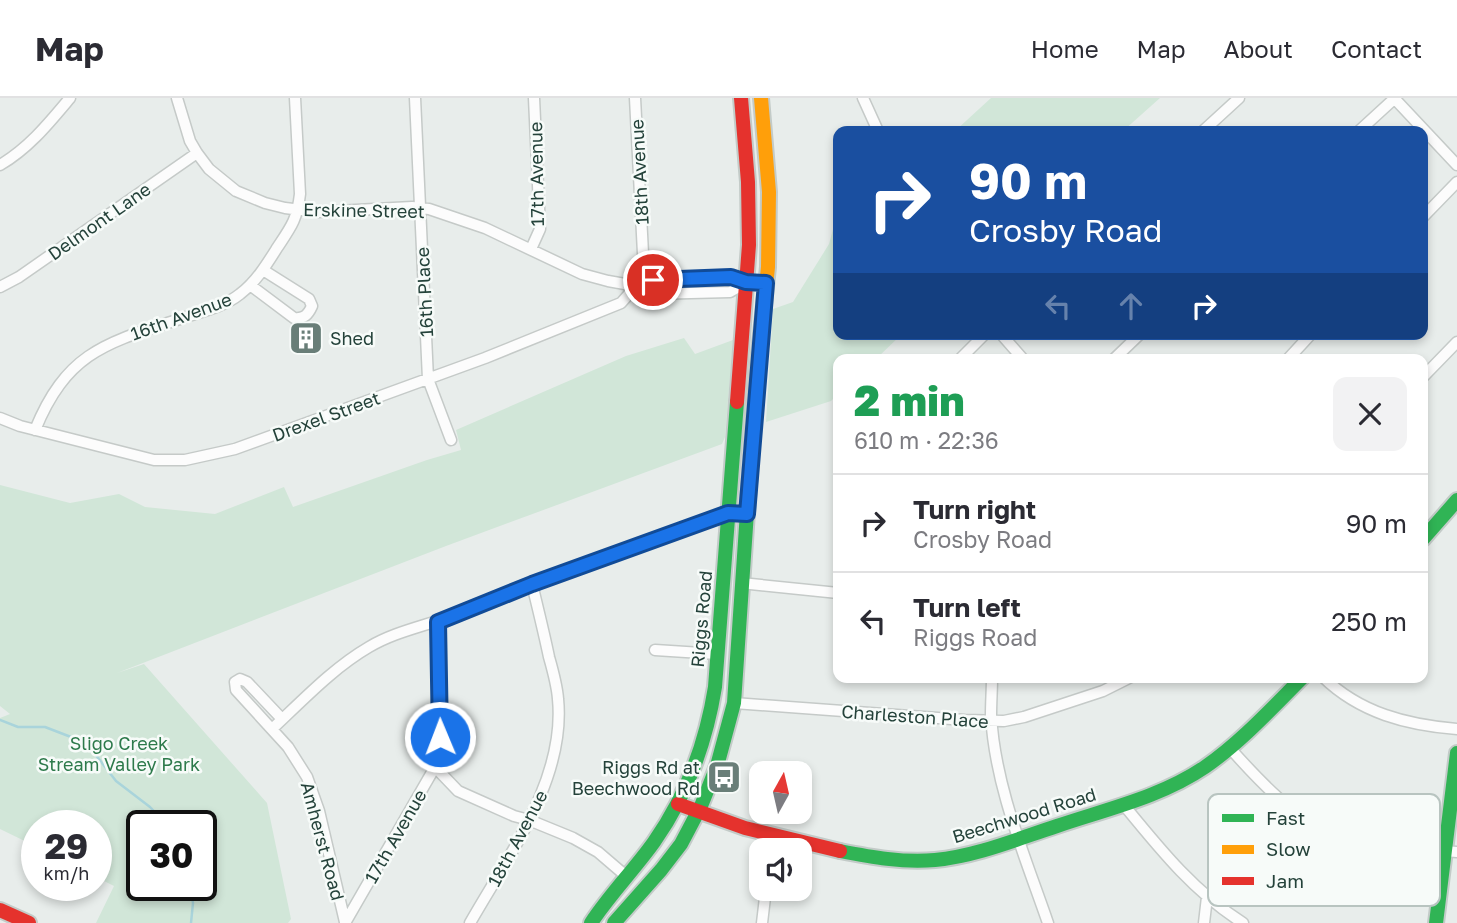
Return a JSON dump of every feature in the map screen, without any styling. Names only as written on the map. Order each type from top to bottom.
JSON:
[{"type":"main road","name":"Riggs Road","points":[[591,923],[656,839],[678,804],[694,771],[712,706],[748,266],[750,210],[741,98]]},
{"type":"main road","name":"Riggs Road","points":[[614,923],[669,860],[698,813],[722,755],[734,703],[770,213],[761,98]]},
{"type":"main road","points":[[1428,534],[1457,500]]},
{"type":"main road","name":"Beechwood Road","points":[[812,849],[903,861],[962,856],[1123,804],[1192,775],[1229,747],[1297,683]]},
{"type":"main road","points":[[1440,904],[1451,851],[1457,753]]},
{"type":"main road","name":"Beechwood Road","points":[[678,804],[765,838]]},
{"type":"main road","points":[[0,910],[28,923]]},
{"type":"street","points":[[0,165],[38,135],[70,98]]},
{"type":"street","name":"Erskine Street","points":[[177,98],[184,125],[197,153],[209,169],[236,191],[265,203],[318,212],[420,207],[464,220],[582,274],[636,286]]},
{"type":"street","name":"16th Avenue","points":[[35,430],[44,407],[58,384],[91,353],[107,344],[220,305],[239,295],[263,270],[295,221],[298,209],[300,194],[295,98]]},
{"type":"street","name":"16th Place","points":[[415,98],[428,379],[451,440]]},
{"type":"street","name":"17th Avenue","points":[[531,249],[540,229],[534,98]]},
{"type":"street","name":"18th Avenue","points":[[635,98],[643,273],[636,286]]},
{"type":"street","points":[[863,98],[876,126]]},
{"type":"street","points":[[1208,126],[1239,98]]},
{"type":"street","points":[[1364,126],[1395,98],[1421,126]]},
{"type":"street","points":[[1428,134],[1457,165]]},
{"type":"street","name":"Delmont Lane","points":[[0,288],[197,153]]},
{"type":"street","points":[[1428,212],[1457,181]]},
{"type":"street","points":[[250,285],[294,318],[305,317],[312,306],[309,299],[263,270]]},
{"type":"street","points":[[636,286],[652,293],[730,292],[746,282],[766,283]]},
{"type":"street","name":"Drexel Street","points":[[0,418],[35,430],[154,460],[186,460],[235,449],[428,379],[621,303],[636,286]]},
{"type":"street","points":[[965,354],[979,340]]},
{"type":"street","points":[[1006,340],[1019,354]]},
{"type":"street","points":[[1119,354],[1134,340]]},
{"type":"street","points":[[1293,354],[1305,340]]},
{"type":"street","points":[[1428,372],[1457,342]]},
{"type":"street","points":[[272,729],[332,673],[368,647],[397,633],[438,622],[532,584],[728,513],[747,514]]},
{"type":"street","points":[[741,583],[833,592]]},
{"type":"street","name":"18th Avenue","points":[[470,923],[529,820],[548,778],[557,744],[557,689],[532,584]]},
{"type":"street","name":"17th Avenue","points":[[345,923],[435,767],[439,755],[438,622]]},
{"type":"street","points":[[655,650],[717,654]]},
{"type":"street","name":"Amherst Road","points":[[282,719],[247,682],[237,679],[236,690],[299,762],[307,777],[319,811],[345,923]]},
{"type":"street","points":[[992,683],[992,721],[1001,777],[1048,923]]},
{"type":"street","name":"Charleston Place","points":[[734,703],[992,721],[1011,720],[1046,711],[1121,683]]},
{"type":"street","points":[[1329,683],[1359,704],[1391,718],[1417,725],[1457,729]]},
{"type":"street","points":[[1229,747],[1273,794]]},
{"type":"street","points":[[435,767],[458,791],[514,816],[561,832],[598,852],[626,876]]},
{"type":"street","points":[[1123,804],[1168,859],[1207,897],[1204,923]]},
{"type":"street","points":[[762,923],[764,901]]},
{"type":"street","points":[[1219,906],[1243,923]]},
{"type":"green space","points":[[991,98],[1160,98],[1129,126],[960,126]]},
{"type":"green space","points":[[833,229],[833,340],[896,340],[881,354],[833,354],[833,399],[766,422],[773,309],[793,302],[829,244]]},
{"type":"green space","name":"Sligo Creek Stream Valley Park","points":[[684,338],[695,354],[733,340],[725,437],[722,444],[446,546],[117,673],[144,664],[267,803],[291,919],[288,923],[96,923],[107,901],[112,901],[112,810],[21,810],[21,839],[0,829],[0,718],[10,714],[0,706],[0,485],[70,503],[119,494],[145,507],[215,514],[284,487],[293,507],[461,450],[456,430],[626,356]]},
{"type":"waterway","points":[[0,720],[18,727],[45,727],[71,737],[95,754],[116,781],[153,810]]},
{"type":"waterway","points":[[191,923],[193,901]]},
{"type":"traffic: fast","points":[[591,923],[666,824],[694,768],[706,728],[715,687],[737,402]]},
{"type":"traffic: fast","points":[[1428,533],[1457,500]]},
{"type":"traffic: fast","points":[[614,923],[681,844],[701,806],[717,766],[734,703],[747,512]]},
{"type":"traffic: fast","points":[[840,851],[899,860],[951,858],[1114,808],[1170,786],[1205,767],[1231,747],[1297,683]]},
{"type":"traffic: fast","points":[[1440,891],[1457,753]]},
{"type":"traffic: fast","points":[[1436,923],[1438,906]]},
{"type":"traffic: slow","points":[[747,512],[768,267],[769,192],[761,98]]},
{"type":"traffic: jam","points":[[737,402],[749,245],[748,182],[741,98]]},
{"type":"traffic: jam","points":[[678,804],[745,828],[840,851]]},
{"type":"traffic: jam","points":[[0,910],[29,923]]},
{"type":"place","name":"Shed","points":[[306,338]]},
{"type":"place","name":"Riggs Rd at Beechwood Rd","points":[[724,777]]},
{"type":"route","points":[[440,737],[438,622],[532,584],[728,513],[747,514],[766,283],[746,282],[731,277],[653,280]]}]
